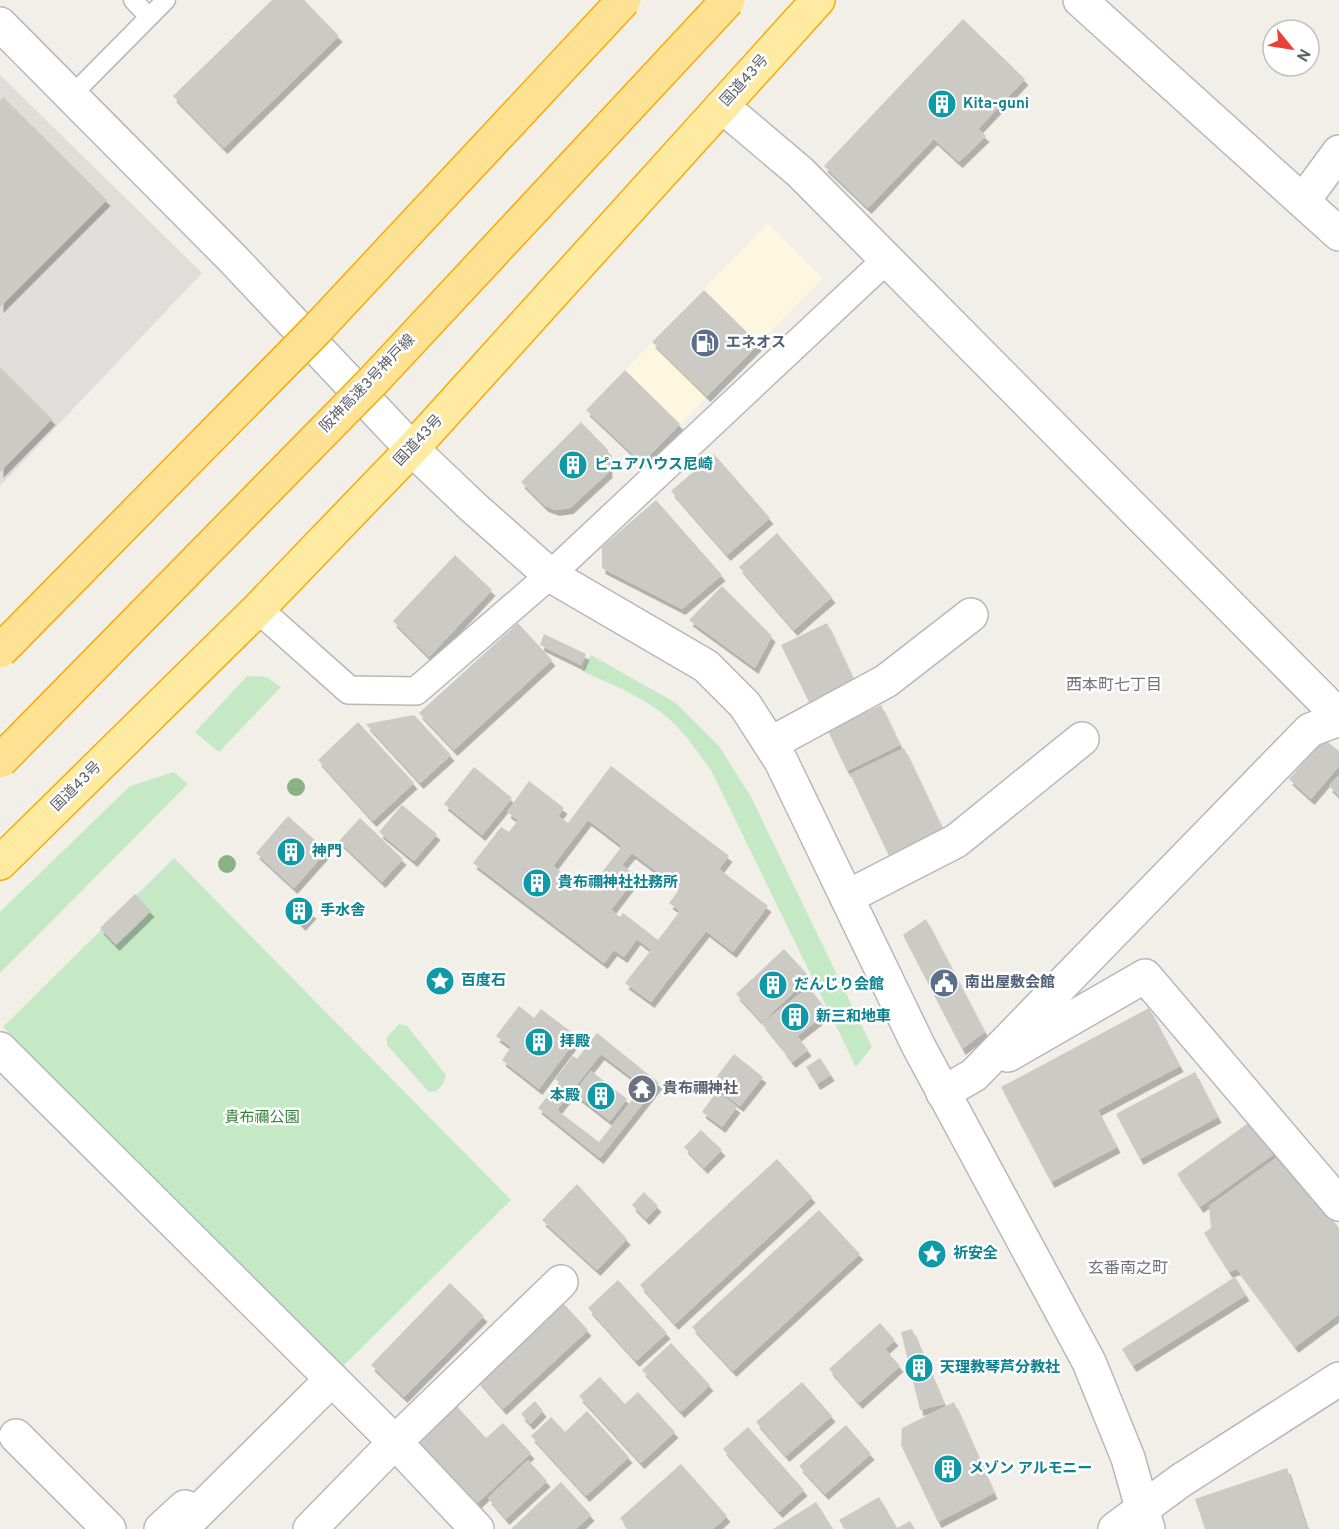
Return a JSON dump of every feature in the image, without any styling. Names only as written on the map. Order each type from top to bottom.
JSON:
[{"type":"highway","points":[[0,641],[302,332],[613,0]]},
{"type":"highway","points":[[0,651],[316,330],[624,0]]},
{"type":"highway","name":"阪神高速3号神戸線","points":[[0,761],[374,380],[728,0]]},
{"type":"highway","name":"国道43号","points":[[0,863],[258,609],[412,449],[818,0]]},
{"type":"street","points":[[1080,0],[1339,234]]},
{"type":"street","points":[[0,24],[302,332],[412,449],[472,507],[550,574],[706,666],[745,705],[781,761],[943,1093],[1089,1362],[1128,1458],[1144,1519]]},
{"type":"street","points":[[722,106],[800,172],[1339,718],[1310,730],[974,1075]]},
{"type":"street","points":[[1303,201],[1339,152]]},
{"type":"street","points":[[258,609],[349,690],[416,691],[550,574],[886,261]]},
{"type":"street","points":[[770,744],[886,681],[971,615]]},
{"type":"street","points":[[847,897],[956,841],[1082,739]]},
{"type":"street","points":[[943,1093],[1145,976],[1339,1204]]},
{"type":"street","points":[[0,1049],[395,1442],[477,1529]]},
{"type":"street","points":[[310,1529],[395,1442],[561,1282]]},
{"type":"street","points":[[161,1529],[185,1507],[202,1522],[332,1379]]},
{"type":"street","points":[[1115,1529],[1144,1519],[1339,1379]]},
{"type":"street","points":[[16,1436],[110,1529]]},
{"type":"lane","points":[[133,0],[149,17]]},
{"type":"lane","points":[[71,96],[166,0]]},
{"type":"shaded area","points":[[0,75],[202,273],[0,486]]},
{"type":"shaded area","name":"エネオス","points":[[768,224],[823,278],[642,463],[586,410]]},
{"type":"green space","points":[[591,655],[676,703],[719,746],[751,797],[872,1047],[856,1067],[711,770],[683,734],[658,710],[634,695],[582,671]]},
{"type":"green space","points":[[247,676],[266,677],[281,687],[219,752],[195,732]]},
{"type":"green space","points":[[174,772],[188,784],[0,973],[0,912],[130,786]]},
{"type":"green space","name":"貴布禰公園","points":[[174,858],[511,1200],[340,1369],[3,1027]]},
{"type":"green space","points":[[399,1024],[407,1026],[446,1075],[443,1084],[436,1091],[429,1092],[387,1045],[387,1037]]},
{"type":"building","points":[[272,0],[304,0],[339,36],[224,148],[173,96]]},
{"type":"building","name":"Kita-guni","points":[[963,19],[1025,79],[978,129],[986,136],[959,162],[934,139],[868,208],[824,166]]},
{"type":"building","points":[[3,97],[107,200],[0,307],[0,101]]},
{"type":"building","points":[[704,290],[759,344],[707,396],[652,342]]},
{"type":"building","points":[[0,367],[52,419],[0,472]]},
{"type":"building","points":[[625,370],[680,424],[642,463],[586,410]]},
{"type":"building","name":"ピュアハウス尼崎","points":[[581,422],[608,450],[609,472],[570,508],[556,510],[545,506],[521,482]]},
{"type":"building","points":[[714,454],[770,518],[727,555],[671,491]]},
{"type":"building","points":[[656,500],[722,575],[682,609],[602,568],[602,547]]},
{"type":"building","points":[[777,533],[832,597],[794,630],[739,567]]},
{"type":"building","points":[[455,555],[492,590],[429,657],[393,621]]},
{"type":"building","points":[[722,586],[772,636],[755,668],[689,620]]},
{"type":"building","points":[[518,623],[552,660],[454,750],[419,713]]},
{"type":"building","points":[[827,623],[857,687],[812,708],[781,645]]},
{"type":"building","points":[[544,634],[586,654],[581,665],[540,645]]},
{"type":"building","points":[[881,705],[900,745],[847,771],[828,731]]},
{"type":"building","points":[[414,715],[451,755],[420,783],[366,724]]},
{"type":"building","points":[[358,722],[414,783],[373,821],[318,760]]},
{"type":"building","points":[[1324,739],[1339,751],[1339,766],[1311,799],[1289,779]]},
{"type":"building","points":[[904,748],[945,834],[891,860],[850,774]]},
{"type":"building","name":"貴布禰神社社務所","points":[[611,766],[729,856],[719,869],[768,906],[733,952],[706,931],[651,1002],[625,983],[651,950],[637,939],[624,957],[614,950],[604,963],[473,863],[501,827],[509,832],[518,820],[507,812],[529,781],[564,808],[558,816],[568,823]],"holes":[[[588,820],[622,846],[587,892],[553,866]],[[632,853],[680,889],[669,903],[680,911],[658,940],[623,913],[620,917],[611,910],[637,876],[622,865]]]},
{"type":"building","points":[[474,767],[512,798],[482,835],[444,804]]},
{"type":"building","points":[[1339,775],[1339,796],[1329,786]]},
{"type":"building","points":[[402,805],[437,834],[414,861],[379,832]]},
{"type":"building","name":"神門","points":[[288,816],[327,851],[294,888],[256,853]]},
{"type":"building","points":[[360,818],[403,859],[382,882],[339,841]]},
{"type":"building","points":[[135,894],[151,911],[116,945],[100,928]]},
{"type":"building","name":"手水舎","points":[[295,897],[313,913],[302,925],[285,908]]},
{"type":"building","name":"南出屋敷会館","points":[[926,919],[985,1032],[962,1049],[903,935]]},
{"type":"building","name":"だんじり会館","points":[[784,949],[810,977],[762,1022],[736,994]]},
{"type":"building","name":"新三和地車","points":[[809,987],[828,1012],[782,1048],[762,1023]]},
{"type":"building","name":"拝殿","points":[[519,1006],[534,1018],[541,1009],[578,1037],[539,1089],[502,1060],[511,1047],[496,1036]]},
{"type":"building","points":[[1149,1008],[1180,1066],[1098,1110],[1117,1147],[1051,1182],[1001,1087]]},
{"type":"building","points":[[597,1033],[659,1083],[600,1158],[538,1108],[559,1082],[555,1079],[573,1056],[577,1059]],"holes":[[[601,1054],[643,1086],[599,1142],[557,1110]]]},
{"type":"building","points":[[798,1037],[808,1050],[792,1062],[782,1049]]},
{"type":"building","points":[[734,1054],[763,1077],[740,1106],[711,1084]]},
{"type":"building","points":[[820,1058],[831,1075],[817,1084],[806,1067]]},
{"type":"building","name":"本殿","points":[[591,1071],[627,1099],[610,1121],[574,1093]]},
{"type":"building","points":[[1195,1072],[1218,1117],[1140,1159],[1116,1114]]},
{"type":"building","points":[[717,1091],[737,1107],[722,1127],[702,1112]]},
{"type":"building","points":[[1254,1119],[1277,1152],[1200,1207],[1177,1174]]},
{"type":"building","points":[[701,1130],[722,1150],[704,1168],[684,1147]]},
{"type":"building","points":[[1283,1153],[1339,1228],[1339,1314],[1295,1347],[1237,1269],[1229,1272],[1204,1233],[1211,1228],[1209,1206]]},
{"type":"building","points":[[777,1159],[812,1197],[675,1324],[640,1285]]},
{"type":"building","points":[[577,1184],[627,1239],[597,1270],[542,1220]]},
{"type":"building","points":[[644,1192],[658,1206],[646,1219],[632,1205]]},
{"type":"building","points":[[819,1210],[860,1254],[733,1371],[692,1327]]},
{"type":"building","points":[[1235,1277],[1246,1295],[1133,1366],[1122,1349]]},
{"type":"building","points":[[618,1280],[667,1333],[636,1361],[588,1308]]},
{"type":"building","points":[[450,1283],[484,1316],[404,1397],[371,1365]]},
{"type":"building","points":[[561,1301],[588,1330],[503,1409],[477,1379]]},
{"type":"building","points":[[880,1323],[895,1340],[885,1349],[900,1366],[859,1403],[829,1369]]},
{"type":"building","name":"天理教琴芦分教社","points":[[912,1329],[944,1404],[920,1410],[901,1332]]},
{"type":"building","points":[[671,1343],[710,1385],[681,1412],[642,1370]]},
{"type":"building","points":[[600,1377],[625,1404],[638,1392],[675,1432],[641,1463],[579,1396]]},
{"type":"building","points":[[802,1382],[832,1416],[786,1456],[756,1422]]},
{"type":"building","points":[[535,1401],[543,1411],[530,1424],[521,1414]]},
{"type":"building","points":[[453,1402],[486,1438],[503,1423],[531,1453],[473,1507],[411,1440]]},
{"type":"building","name":"メゾン アルモニー","points":[[954,1402],[994,1493],[938,1522],[901,1445],[902,1428]]},
{"type":"building","points":[[587,1411],[629,1457],[586,1496],[531,1436],[551,1417],[565,1432]]},
{"type":"building","points":[[846,1425],[871,1454],[825,1494],[799,1466]]},
{"type":"building","points":[[748,1427],[804,1490],[779,1512],[723,1449]]},
{"type":"building","points":[[528,1460],[547,1481],[506,1519],[488,1498]]},
{"type":"building","points":[[681,1464],[727,1516],[713,1529],[629,1529],[620,1518]]},
{"type":"building","points":[[1287,1468],[1307,1529],[1205,1529],[1195,1499]]},
{"type":"building","points":[[561,1482],[591,1515],[576,1529],[511,1529]]},
{"type":"building","points":[[879,1497],[897,1528],[910,1521],[915,1529],[845,1529],[839,1520]]},
{"type":"building","points":[[816,1502],[833,1529],[773,1529]]},
{"type":"place","name":"Kita-guni","points":[[942,104]]},
{"type":"place","name":"エネオス","points":[[705,343]]},
{"type":"place","name":"ピュアハウス尼崎","points":[[573,465]]},
{"type":"place","name":"神門","points":[[291,852]]},
{"type":"place","name":"貴布禰神社社務所","points":[[537,883]]},
{"type":"place","name":"手水舎","points":[[299,911]]},
{"type":"place","name":"百度石","points":[[440,981]]},
{"type":"place","name":"南出屋敷会館","points":[[944,983]]},
{"type":"place","name":"だんじり会館","points":[[773,985]]},
{"type":"place","name":"新三和地車","points":[[795,1017]]},
{"type":"place","name":"拝殿","points":[[539,1042]]},
{"type":"place","name":"貴布禰神社","points":[[642,1089]]},
{"type":"place","name":"本殿","points":[[601,1096]]},
{"type":"place","name":"祈安全","points":[[932,1254]]},
{"type":"place","name":"天理教琴芦分教社","points":[[919,1368]]},
{"type":"place","name":"メゾン アルモニー","points":[[948,1469]]},
{"type":"district","name":"西本町七丁目","points":[[1114,686]]},
{"type":"district","name":"玄番南之町","points":[[1128,1269]]}]
